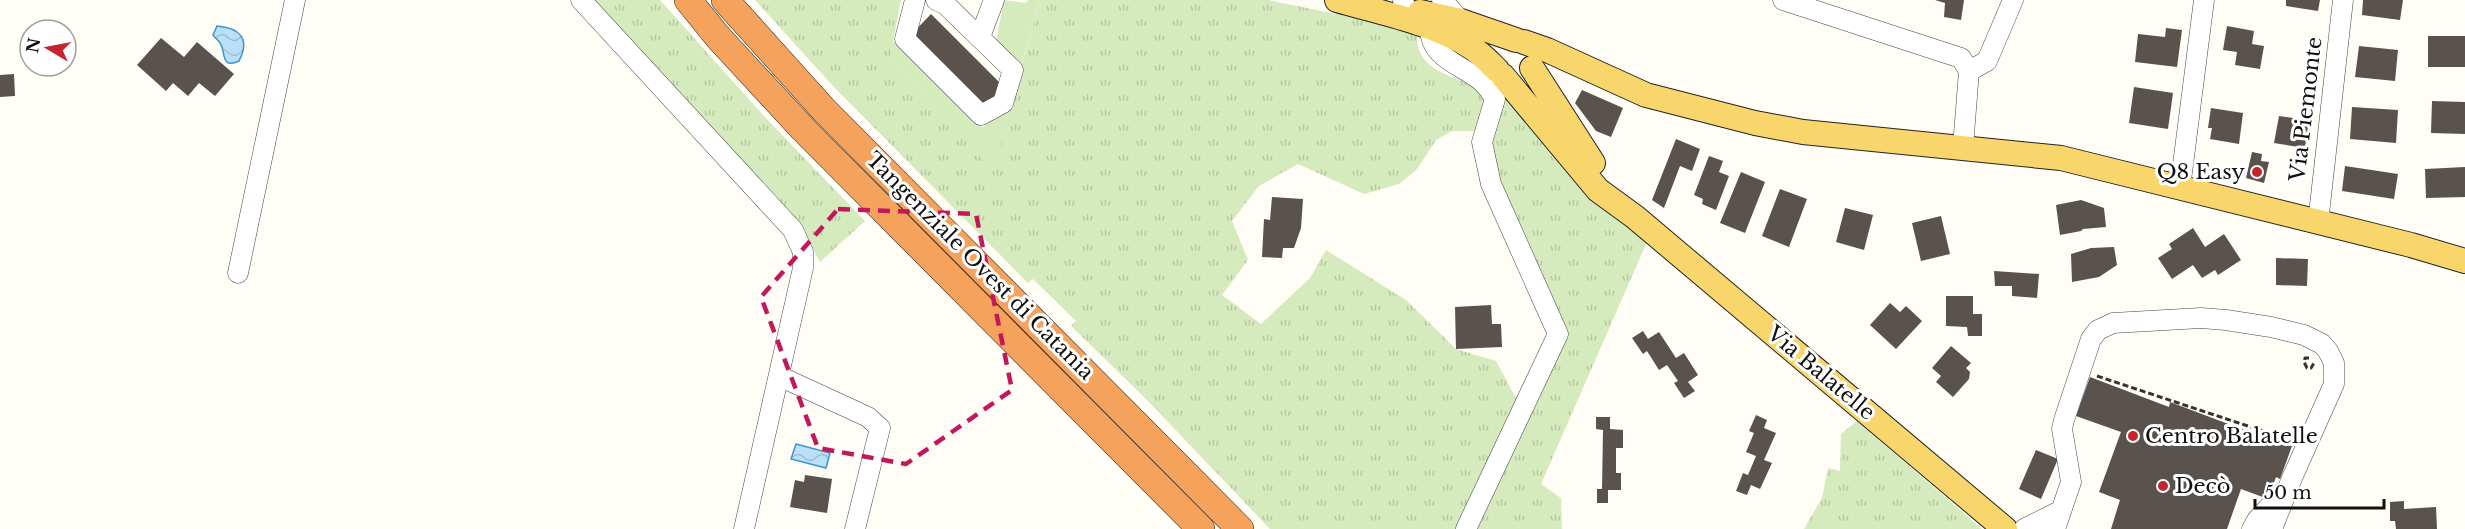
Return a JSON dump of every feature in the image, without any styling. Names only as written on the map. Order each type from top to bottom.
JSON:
[{"type":"highway","name":"Tangenziale Ovest di Catania","points":[[687,0],[803,129],[1201,529]]},
{"type":"highway","name":"Tangenziale Ovest di Catania","points":[[725,0],[825,111],[1194,480],[1240,529]]},
{"type":"main road","points":[[1336,0],[1461,21],[1547,50],[1624,86],[1671,102],[1755,123],[1803,132],[2061,158],[2411,245],[2465,261]]},
{"type":"main road","points":[[1396,9],[1469,45],[1500,73],[1598,190],[1635,217]]},
{"type":"main road","points":[[1624,86],[1532,68],[1514,79],[1500,73],[1494,57],[1497,49],[1507,41],[1520,41],[1533,52],[1532,68],[1599,173],[1635,217]]},
{"type":"main road","points":[[1551,97],[1553,85],[1566,74]]},
{"type":"main road","name":"Via Balatelle","points":[[1635,217],[2005,529]]},
{"type":"street","points":[[238,273],[295,0]]},
{"type":"street","points":[[915,0],[905,39],[981,115],[1003,103],[1013,70],[941,1]]},
{"type":"street","points":[[980,37],[994,0]]},
{"type":"street","points":[[1442,0],[1461,21]]},
{"type":"street","points":[[1969,71],[1987,61],[2013,0]]},
{"type":"street","points":[[2180,188],[2204,0]]},
{"type":"street","name":"Via Piemonte","points":[[2318,223],[2343,0]]},
{"type":"street","points":[[582,1],[794,230],[800,243],[803,268],[744,529]]},
{"type":"street","points":[[1788,1],[1961,58],[1969,71],[1963,147]]},
{"type":"street","points":[[1396,9],[1430,39],[1439,54],[1480,80],[1495,99],[1482,142],[1491,184],[1558,334],[1466,529]]},
{"type":"street","points":[[2024,529],[2057,520],[2072,482],[2062,429],[2091,339],[2098,330],[2113,323],[2200,318],[2290,331],[2322,344],[2334,363],[2334,384],[2272,529]]},
{"type":"street","points":[[779,376],[868,417],[880,428],[855,529]]},
{"type":"street","points":[[2252,529],[2292,478]]},
{"type":"path","points":[[2309,358],[2306,358],[2304,362],[2307,368],[2312,369],[2314,363]]},
{"type":"path","points":[[2090,374],[2290,440]]},
{"type":"highlighted area","points":[[838,209],[976,214],[1012,390],[906,464],[818,448],[761,297]]},
{"type":"green space","points":[[595,0],[660,0],[762,114],[865,221],[820,262],[809,242]]},
{"type":"green space","points":[[755,0],[901,0],[890,57],[990,167],[1012,120],[1006,118],[1040,0],[1268,0],[1416,30],[1418,46],[1425,61],[1447,75],[1480,87],[1485,104],[1480,131],[1452,131],[1436,140],[1417,169],[1399,184],[1364,194],[1298,164],[1259,186],[1232,221],[1248,260],[1222,295],[1261,324],[1310,278],[1326,250],[1406,300],[1456,349],[1496,361],[1518,402],[1457,529],[1270,529],[1145,398],[1071,326],[1076,321],[1033,279],[1028,283],[833,86]]},
{"type":"green space","points":[[1004,0],[1026,3],[1028,0],[1040,0],[1019,72],[996,42]]},
{"type":"green space","points":[[893,41],[983,127],[1009,107],[1006,118],[1012,120],[990,168],[890,57]]},
{"type":"green space","points":[[1507,96],[1601,202],[1647,242],[1541,484],[1561,498],[1562,529],[1474,529],[1568,330],[1510,213],[1497,180],[1489,142]]},
{"type":"green space","points":[[1857,421],[1982,529],[1804,529],[1822,498],[1828,468],[1840,471],[1841,434]]},
{"type":"water","points":[[217,26],[231,29],[241,36],[244,46],[239,61],[229,63],[226,61],[222,46],[213,35]]},
{"type":"water","points":[[796,444],[830,453],[826,468],[791,459]]},
{"type":"building","points":[[1935,0],[1964,0],[1961,20],[1944,17],[1945,3]]},
{"type":"building","points":[[2286,0],[2320,0],[2318,11],[2286,6]]},
{"type":"building","points":[[2363,0],[2403,0],[2400,20],[2362,15]]},
{"type":"building","points":[[931,14],[1005,88],[983,110],[909,37]]},
{"type":"building","points":[[2227,26],[2254,31],[2252,44],[2264,46],[2260,69],[2235,65],[2237,52],[2223,50]]},
{"type":"building","points":[[2166,28],[2182,30],[2177,67],[2135,62],[2138,34],[2165,37]]},
{"type":"building","points":[[2428,36],[2465,36],[2465,67],[2428,67]]},
{"type":"building","points":[[161,38],[184,57],[197,42],[234,74],[215,96],[199,83],[188,96],[173,83],[166,91],[137,65]]},
{"type":"building","points":[[2359,46],[2398,50],[2395,81],[2355,77]]},
{"type":"building","points":[[14,74],[15,96],[0,97],[0,75]]},
{"type":"building","points":[[2134,87],[2173,93],[2168,129],[2129,123]]},
{"type":"building","points":[[1582,90],[1623,108],[1611,137],[1596,131],[1575,103]]},
{"type":"building","points":[[2432,101],[2465,102],[2465,134],[2431,133]]},
{"type":"building","points":[[2352,107],[2398,110],[2396,143],[2350,139]]},
{"type":"building","points":[[2211,108],[2243,113],[2239,144],[2210,139],[2212,128],[2208,128]]},
{"type":"building","points":[[2279,116],[2309,120],[2305,148],[2274,143]]},
{"type":"building","points":[[1676,139],[1700,149],[1692,171],[1680,166],[1664,208],[1652,200]]},
{"type":"building","points":[[2252,152],[2262,154],[2261,161],[2269,162],[2264,183],[2246,178]]},
{"type":"building","points":[[1709,156],[1723,161],[1719,172],[1729,176],[1716,210],[1702,204],[1703,199],[1694,195]]},
{"type":"building","points":[[2345,166],[2398,174],[2394,199],[2342,191]]},
{"type":"building","points":[[2465,167],[2465,197],[2426,198],[2425,169]]},
{"type":"building","points":[[1741,172],[1765,182],[1745,233],[1720,223]]},
{"type":"building","points":[[1780,189],[1807,199],[1789,247],[1762,236]]},
{"type":"building","points":[[1272,197],[1303,199],[1301,228],[1294,248],[1283,248],[1282,258],[1262,257],[1264,219],[1270,220]]},
{"type":"building","points":[[2081,200],[2104,208],[2106,227],[2083,229],[2060,235],[2056,205]]},
{"type":"building","points":[[1845,208],[1873,215],[1864,250],[1836,242]]},
{"type":"building","points":[[1941,216],[1950,254],[1921,261],[1912,223]]},
{"type":"building","points":[[2193,228],[2205,247],[2224,234],[2241,260],[2218,275],[2215,270],[2202,278],[2193,265],[2172,279],[2158,258],[2172,249],[2169,244]]},
{"type":"building","points":[[2114,247],[2117,265],[2099,277],[2072,282],[2071,254],[2091,248]]},
{"type":"building","points":[[2276,258],[2308,259],[2307,286],[2276,285]]},
{"type":"building","points":[[1994,271],[2039,274],[2037,298],[2012,296],[2012,286],[1995,286]]},
{"type":"building","points":[[1946,296],[1973,296],[1973,314],[1982,314],[1982,336],[1968,336],[1967,327],[1946,326]]},
{"type":"building","points":[[1890,303],[1900,312],[1906,306],[1922,321],[1896,349],[1870,325]]},
{"type":"building","points":[[1491,305],[1492,324],[1501,324],[1502,347],[1456,349],[1455,307]]},
{"type":"building","points":[[1643,331],[1648,339],[1659,332],[1676,358],[1684,353],[1698,375],[1688,382],[1695,391],[1684,398],[1674,383],[1678,381],[1667,365],[1659,370],[1647,351],[1643,354],[1632,338]]},
{"type":"building","points":[[1951,346],[1971,363],[1966,368],[1970,372],[1969,379],[1953,397],[1936,382],[1941,376],[1932,368]]},
{"type":"building","points":[[2090,377],[2169,407],[2170,402],[2292,446],[2280,479],[2276,477],[2268,499],[2241,489],[2227,529],[2111,529],[2120,500],[2099,492],[2121,432],[2076,416]]},
{"type":"building","points":[[1756,415],[1767,420],[1764,428],[1776,433],[1764,460],[1772,463],[1760,489],[1751,485],[1747,495],[1736,491],[1743,473],[1748,475],[1756,456],[1746,452],[1754,433],[1749,431]]},
{"type":"building","points":[[1596,417],[1610,417],[1610,429],[1623,430],[1623,448],[1616,448],[1616,473],[1621,473],[1621,490],[1608,490],[1608,503],[1597,503],[1597,489],[1602,489],[1603,430],[1596,429]]},
{"type":"building","points":[[2036,450],[2058,459],[2041,499],[2019,489]]},
{"type":"building","points":[[805,475],[832,479],[827,513],[790,507],[795,480],[804,482]]},
{"type":"building","points":[[2404,501],[2404,509],[2436,507],[2437,529],[2396,529],[2395,521],[2390,521],[2390,502]]},
{"type":"place","name":"Q8 Easy","points":[[2257,172]]},
{"type":"place","name":"Centro Balatelle","points":[[2133,436]]},
{"type":"place","name":"Decò","points":[[2163,486]]}]
